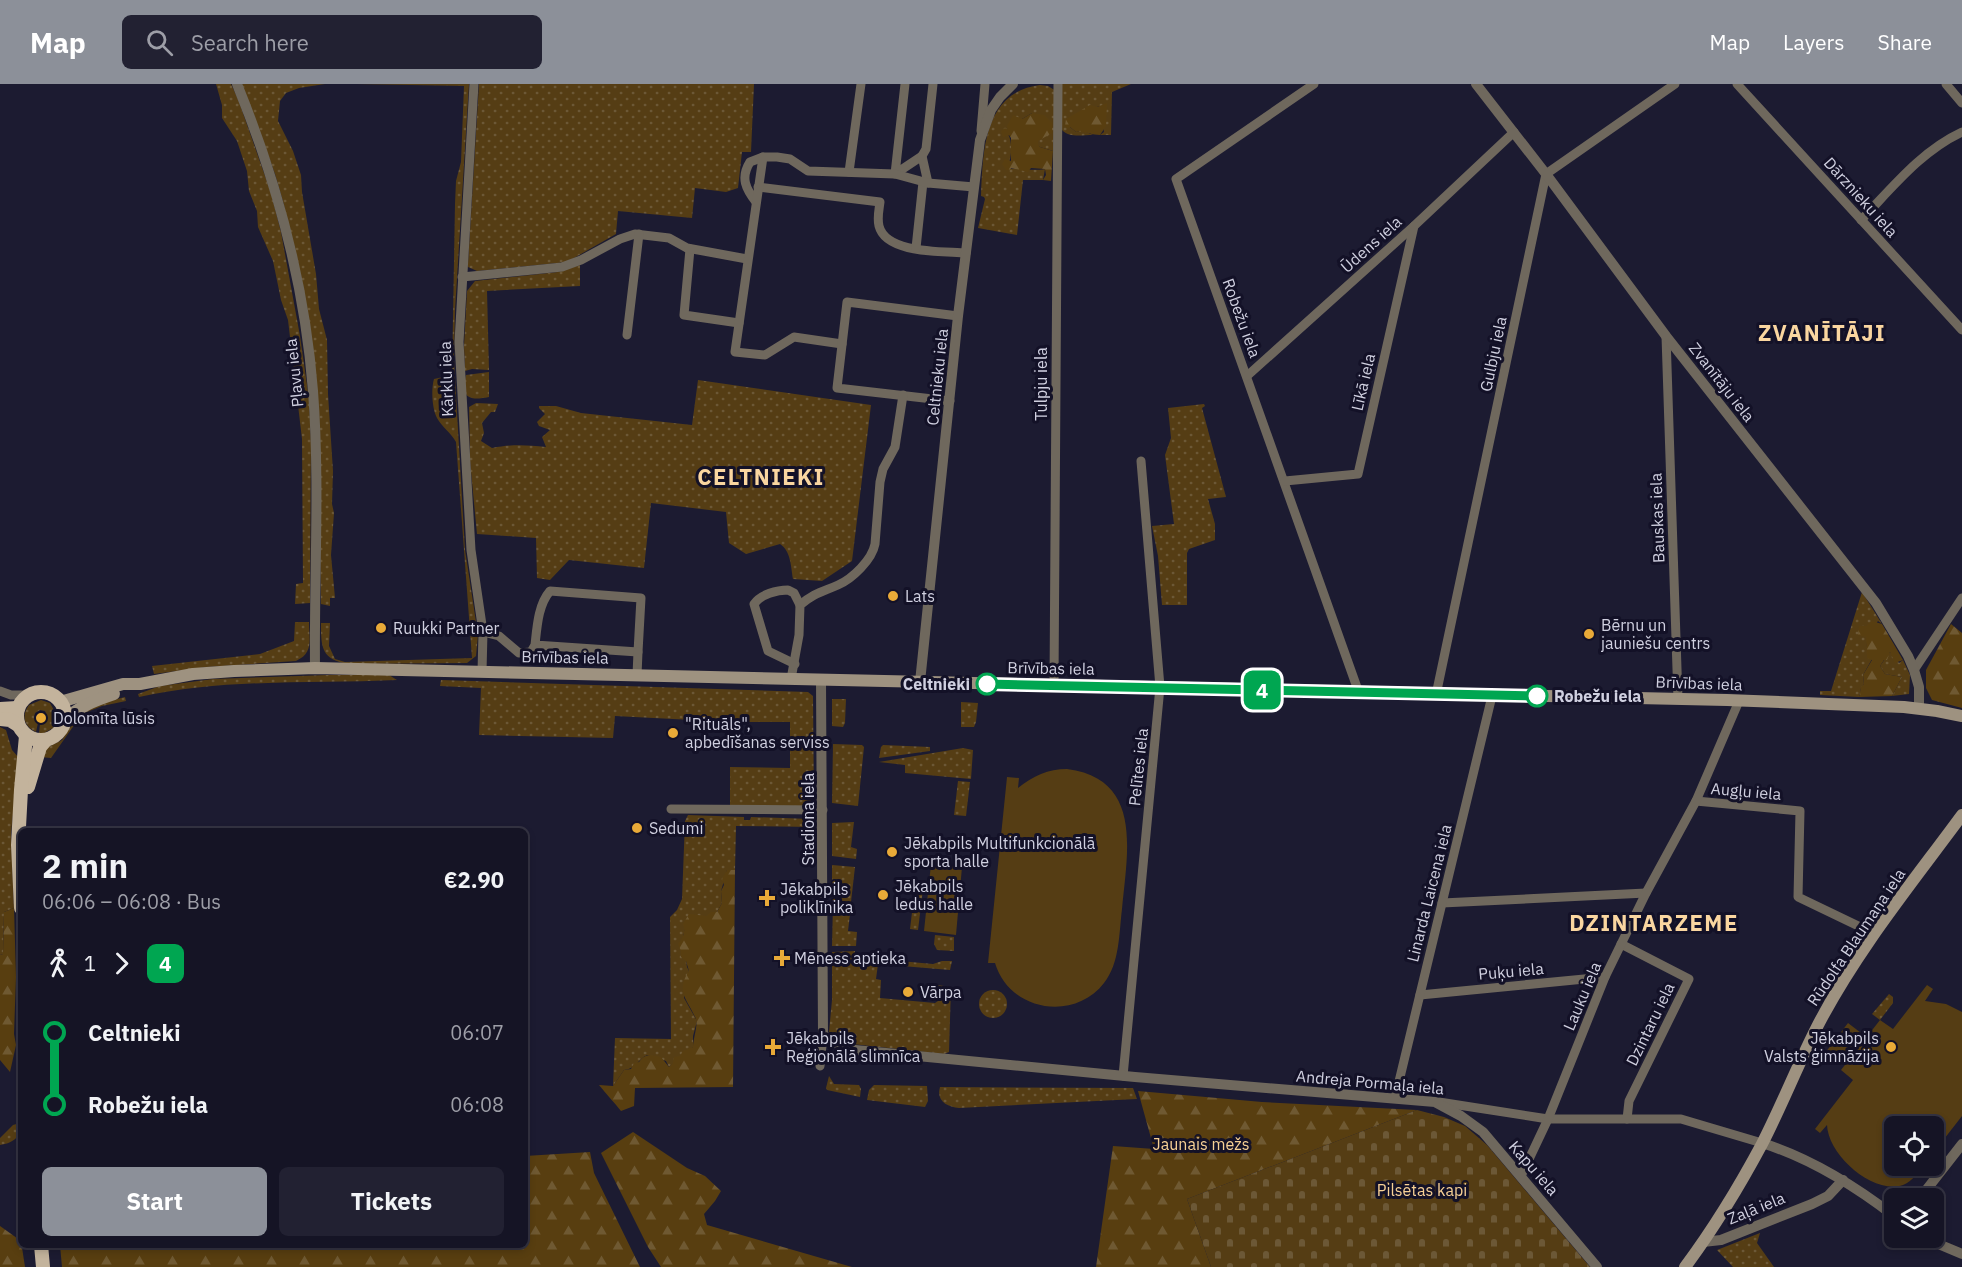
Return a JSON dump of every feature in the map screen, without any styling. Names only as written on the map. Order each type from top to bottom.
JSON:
[{"type":"main road","name":"Brīvības iela","points":[[64,722],[70,714],[94,700],[140,684],[194,674],[315,668],[1678,699],[1919,709],[1962,716]]},
{"type":"main road","name":"Brīvības iela","points":[[60,702],[123,684],[140,684]]},
{"type":"main road","points":[[0,709],[22,702],[35,693],[49,693],[60,702],[65,715],[58,734],[39,741],[10,720],[0,719]]},
{"type":"main road","points":[[19,828],[22,702]]},
{"type":"main road","points":[[21,806],[40,747],[46,740]]},
{"type":"main road","name":"Rūdolfa Blaumaņa iela","points":[[1703,1242],[1729,1204],[1762,1143],[1818,1024],[1875,934],[1962,815]]},
{"type":"main road","points":[[1685,1267],[1703,1242]]},
{"type":"main road","points":[[41,1248],[43,1267]]},
{"type":"street","name":"Pļavu iela","points":[[237,84],[261,146],[282,213],[306,336],[313,391],[315,454],[315,668]]},
{"type":"street","name":"Kārklu iela","points":[[474,84],[459,323],[471,550],[483,632],[482,672]]},
{"type":"street","points":[[849,172],[861,84]]},
{"type":"street","points":[[895,174],[905,84]]},
{"type":"street","points":[[895,174],[922,156],[926,149],[933,84]]},
{"type":"street","points":[[980,140],[985,84]]},
{"type":"street","name":"Tulpju iela","points":[[1054,684],[1058,84]]},
{"type":"street","name":"Robežu iela","points":[[1314,84],[1176,179],[1359,693]]},
{"type":"street","points":[[1546,174],[1675,84]]},
{"type":"street","name":"Dārznieku iela","points":[[1737,84],[1962,330]]},
{"type":"street","points":[[1946,84],[1962,103]]},
{"type":"street","name":"Celtnieku iela","points":[[920,682],[958,316],[980,140],[991,110],[1015,85]]},
{"type":"street","name":"Zvanītāju iela","points":[[1479,85],[1666,336],[1864,585],[1889,622],[1914,670],[1919,687],[1919,709]]},
{"type":"street","name":"Ūdens iela","points":[[1247,376],[1414,226],[1514,132]]},
{"type":"street","points":[[1861,220],[1920,160],[1962,132]]},
{"type":"street","points":[[916,248],[925,183],[922,156]]},
{"type":"street","points":[[756,202],[745,188],[746,173],[750,162],[777,157],[790,159],[808,171],[895,174],[925,183],[974,187]]},
{"type":"street","points":[[763,158],[735,352],[765,355],[794,337],[843,344]]},
{"type":"street","name":"Gulbju iela","points":[[1436,695],[1546,174]]},
{"type":"street","points":[[758,187],[880,202],[878,222],[882,233],[897,245],[966,253]]},
{"type":"street","name":"Līkā iela","points":[[1285,481],[1358,474],[1414,226]]},
{"type":"street","points":[[462,277],[562,267],[581,260],[627,236],[639,234],[669,238],[690,249],[747,259]]},
{"type":"street","points":[[627,335],[639,234]]},
{"type":"street","points":[[690,249],[684,315],[739,323]]},
{"type":"street","points":[[950,400],[837,387],[848,302],[958,316]]},
{"type":"street","name":"Bauskas iela","points":[[1666,336],[1678,699]]},
{"type":"street","points":[[800,605],[820,591],[842,583],[873,553],[880,482],[883,469],[895,447],[903,395]]},
{"type":"street","name":"Pelītes iela","points":[[1123,1076],[1160,687],[1141,461]]},
{"type":"street","points":[[483,632],[499,636],[519,653],[531,652],[535,645],[541,606],[548,592],[558,590],[641,598],[637,675]]},
{"type":"street","points":[[791,679],[795,664],[799,635],[800,605],[792,592],[785,590],[756,600],[754,604],[768,651],[795,664]]},
{"type":"street","points":[[1914,670],[1962,598]]},
{"type":"street","points":[[535,645],[638,652]]},
{"type":"street","name":"Stadiona iela","points":[[820,1066],[823,1035],[821,680]]},
{"type":"street","points":[[0,691],[22,702]]},
{"type":"street","points":[[0,696],[8,703],[22,702]]},
{"type":"street","name":"Linarda Laicena iela","points":[[1395,1098],[1492,696]]},
{"type":"street","name":"Lauku iela","points":[[1521,1176],[1548,1119],[1605,977],[1646,893],[1696,801],[1739,701]]},
{"type":"street","name":"Augļu iela","points":[[1696,801],[1800,811],[1798,897],[1875,934]]},
{"type":"street","points":[[671,808],[823,810]]},
{"type":"street","points":[[1442,903],[1646,893]]},
{"type":"street","name":"Dzintaru iela","points":[[1621,944],[1689,979],[1629,1101],[1627,1119]]},
{"type":"street","name":"Puķu iela","points":[[1420,995],[1605,977]]},
{"type":"street","name":"Andreja Pormaļa iela","points":[[823,1035],[842,1047],[855,1050],[1123,1076],[1395,1098],[1548,1119],[1681,1119],[1762,1143],[1807,1162],[1859,1189],[1884,1208]]},
{"type":"street","name":"Kapu iela","points":[[1435,1102],[1461,1116],[1482,1132],[1597,1267]]},
{"type":"street","points":[[1928,1188],[1962,1144]]},
{"type":"street","name":"Zaļā iela","points":[[1703,1242],[1721,1240],[1812,1204],[1828,1196],[1843,1180]]},
{"type":"street","points":[[1944,1247],[1962,1254]]},
{"type":"green space","points":[[216,84],[231,84],[271,193],[281,232],[300,336],[309,399],[311,443],[310,603],[295,604],[296,584],[303,583],[302,439],[288,320],[281,300],[273,261],[258,227],[257,211],[249,191],[247,171],[237,141],[222,118],[222,105]]},
{"type":"green space","points":[[242,84],[325,84],[299,88],[286,93],[280,101],[278,121],[293,151],[301,175],[319,309],[327,340],[334,513],[331,555],[335,598],[330,598],[330,606],[321,604],[318,412],[284,205]]},
{"type":"green space","points":[[357,84],[469,84],[454,361],[465,550],[478,635],[476,656],[467,663],[349,664],[340,662],[328,656],[322,645],[321,623],[330,623],[329,646],[335,659],[345,662],[472,658],[456,442],[437,418],[432,393],[434,379],[452,375],[455,204],[456,181],[461,162],[464,86]]},
{"type":"green space","points":[[479,84],[754,84],[751,152],[742,152],[738,188],[726,192],[695,188],[692,218],[618,211],[616,234],[567,262],[477,271],[468,267],[468,264]]},
{"type":"green space","points":[[1061,84],[1131,84],[1112,92],[1111,135],[1100,135],[1104,132],[1100,106],[1070,127],[1076,132],[1084,131],[1093,135],[1072,135],[1062,130]]},
{"type":"green space","points":[[1040,85],[1048,86],[1056,91],[1053,151],[1037,144],[1032,113],[1022,119],[1012,120],[1008,134],[1011,142],[1011,156],[1006,168],[1045,169],[1043,180],[1023,180],[1017,235],[978,228],[985,199],[981,196],[983,161],[990,127],[997,112],[1007,99],[1021,90]]},
{"type":"green space","points":[[1107,103],[1106,126],[1100,135],[1076,132],[1065,126],[1066,119],[1090,105],[1097,107]]},
{"type":"green space","points":[[1032,113],[1044,115],[1052,123],[1052,133],[1038,141],[1040,147],[1053,151],[1051,181],[1043,180],[1046,175],[1045,169],[1031,168],[1028,172],[1011,168],[1006,170],[1002,164],[1005,159],[1011,161],[1011,138],[1009,135],[1003,137],[1001,131],[1005,128],[1008,130],[1007,126],[1013,115],[1022,119]]},
{"type":"green space","points":[[580,265],[580,286],[487,291],[489,370],[465,371],[467,291],[475,281],[558,272]]},
{"type":"green space","points":[[489,372],[489,397],[471,398],[465,393],[466,375]]},
{"type":"green space","points":[[698,380],[871,405],[852,561],[822,581],[793,579],[788,555],[780,544],[746,554],[729,543],[726,512],[651,503],[644,568],[569,560],[550,580],[537,578],[536,538],[477,534],[470,461],[469,407],[476,403],[498,404],[495,412],[491,412],[482,423],[484,433],[481,441],[492,448],[519,445],[546,447],[542,437],[550,430],[539,426],[537,422],[545,414],[539,406],[556,406],[581,413],[692,425]]},
{"type":"green space","points":[[1204,404],[1202,408],[1226,497],[1208,499],[1215,524],[1215,540],[1189,549],[1187,553],[1187,605],[1162,605],[1158,556],[1152,526],[1174,524],[1165,455],[1171,438],[1168,408]]},
{"type":"green space","points":[[1862,592],[1882,624],[1878,621],[1871,630],[1867,649],[1872,659],[1863,675],[1864,684],[1859,697],[1820,695],[1820,691],[1831,691]]},
{"type":"green space","points":[[1872,621],[1882,624],[1903,660],[1895,663],[1890,652],[1887,660],[1884,660],[1880,666],[1885,674],[1902,677],[1892,696],[1859,697],[1864,684],[1863,675],[1872,660],[1867,658],[1866,637],[1858,635],[1859,626],[1866,626]]},
{"type":"green space","points":[[295,622],[309,622],[310,635],[306,654],[296,661],[207,667],[154,674],[152,666],[260,654],[294,641]]},
{"type":"green space","points":[[1951,624],[1962,633],[1962,708],[1932,700],[1926,688],[1926,670]]},
{"type":"green space","points":[[1890,652],[1899,663],[1903,660],[1910,675],[1909,694],[1892,696],[1902,677],[1885,674],[1880,666]]},
{"type":"green space","points":[[389,675],[397,680],[236,684],[139,697],[138,694],[160,686],[213,679]]},
{"type":"green space","points":[[441,680],[808,692],[813,696],[814,808],[730,806],[730,767],[790,768],[790,722],[731,722],[615,716],[613,738],[479,735],[481,688],[440,686]]},
{"type":"green space","points":[[125,697],[126,701],[102,706],[82,714],[51,758],[40,757],[48,747],[62,740],[79,713],[102,703]]},
{"type":"green space","points":[[832,699],[846,699],[843,727],[832,726]]},
{"type":"green space","points":[[41,700],[50,703],[57,716],[53,728],[44,733],[39,733],[40,724],[46,722],[48,718],[45,711],[40,710],[35,713],[34,718],[38,723],[36,732],[26,724],[25,720],[25,713],[29,705]]},
{"type":"green space","points":[[961,702],[978,703],[974,727],[961,727]]},
{"type":"green space","points":[[0,727],[6,730],[12,750],[19,758],[11,833],[14,908],[4,912],[3,954],[0,955]]},
{"type":"green space","points":[[833,744],[864,747],[858,806],[832,803]]},
{"type":"green space","points":[[883,745],[930,747],[930,751],[879,758]]},
{"type":"green space","points":[[963,748],[973,750],[971,779],[905,773],[905,765],[879,762]]},
{"type":"green space","points":[[1067,769],[1092,776],[1109,787],[1120,803],[1127,843],[1124,887],[1116,957],[1104,983],[1091,995],[1076,1003],[1044,1006],[1028,1001],[1014,992],[1002,979],[995,963],[988,963],[1007,777],[1019,778],[1018,788],[1041,774]]},
{"type":"green space","points":[[958,781],[970,782],[966,816],[954,815]]},
{"type":"green space","points":[[688,815],[744,817],[744,820],[750,820],[751,817],[811,819],[816,822],[815,827],[736,826],[735,870],[727,870],[721,891],[722,903],[717,912],[685,928],[683,938],[689,971],[684,998],[697,1021],[693,1047],[669,1067],[666,1061],[647,1055],[631,1068],[624,1070],[613,1086],[615,1038],[671,1039],[670,917],[677,910],[682,899],[685,821]]},
{"type":"green space","points":[[854,822],[851,847],[857,849],[856,859],[832,856],[832,823]]},
{"type":"green space","points":[[931,864],[962,867],[956,935],[924,931]]},
{"type":"green space","points":[[832,865],[855,867],[851,902],[832,900]]},
{"type":"green space","points":[[727,870],[735,870],[733,1087],[635,1088],[634,1106],[621,1111],[599,1085],[613,1086],[624,1070],[631,1069],[634,1063],[646,1056],[661,1057],[669,1067],[674,1057],[680,1056],[683,1051],[693,1047],[696,1019],[684,996],[683,985],[689,971],[686,961],[681,957],[678,944],[684,935],[683,924],[689,914],[707,916],[711,912],[717,912],[722,903],[721,891],[724,885],[722,879]]},
{"type":"green space","points":[[915,888],[923,889],[918,930],[910,929]]},
{"type":"green space","points":[[833,903],[851,906],[848,931],[857,932],[856,946],[832,946]]},
{"type":"green space","points":[[14,908],[16,977],[14,1034],[16,1045],[10,1072],[0,1060],[0,955],[3,954],[4,912]]},
{"type":"green space","points":[[935,935],[954,937],[954,951],[937,950],[934,944]]},
{"type":"green space","points":[[855,951],[855,957],[933,964],[952,961],[950,970],[878,964],[876,979],[881,980],[880,998],[935,1003],[938,1001],[936,998],[937,985],[951,987],[949,1052],[944,1054],[849,1044],[831,1035],[829,1032],[832,952]]},
{"type":"green space","points":[[1927,985],[1933,989],[1925,1001],[1946,1004],[1962,1012],[1962,1116],[1944,1139],[1944,1116],[1884,1116],[1884,1176],[1915,1176],[1906,1184],[1891,1187],[1879,1184],[1854,1170],[1835,1148],[1829,1137],[1827,1125],[1820,1133],[1815,1129],[1853,1080],[1841,1070],[1880,1020],[1893,1029]]},
{"type":"green space","points":[[993,990],[1003,994],[1007,1004],[1003,1014],[993,1018],[983,1014],[979,1004],[983,994]]},
{"type":"green space","points":[[1889,994],[1893,997],[1893,1003],[1880,1020],[1872,1014]]},
{"type":"green space","points":[[1848,1023],[1865,1036],[1841,1065],[1825,1053]]},
{"type":"green space","points":[[829,1076],[834,1084],[859,1085],[860,1097],[827,1090]]},
{"type":"green space","points":[[874,1085],[927,1086],[928,1101],[925,1107],[867,1100],[869,1090]]},
{"type":"green space","points":[[940,1087],[1133,1088],[1137,1099],[959,1108],[950,1106],[941,1100]]},
{"type":"green space","name":"Jaunais mežs","points":[[1138,1091],[1262,1102],[1417,1110],[1187,1199],[1211,1267],[1096,1267],[1113,1146],[1154,1149]]},
{"type":"green space","name":"Pilsētas kapi","points":[[1417,1110],[1444,1117],[1465,1126],[1487,1145],[1590,1267],[1211,1267],[1187,1199]]},
{"type":"green space","points":[[18,1124],[18,1136],[9,1143],[0,1145],[0,1138],[13,1125]]},
{"type":"green space","points":[[633,1132],[687,1168],[705,1176],[721,1191],[704,1214],[707,1225],[852,1267],[661,1267],[648,1247],[601,1153]]},
{"type":"green space","points":[[590,1152],[594,1173],[640,1267],[62,1267],[60,1248],[528,1248],[528,1156]]},
{"type":"green space","points":[[0,1226],[18,1239],[18,1248],[22,1248],[25,1267],[0,1267]]},
{"type":"green space","points":[[1760,1233],[1757,1243],[1774,1267],[1733,1267],[1717,1250]]},
{"type":"bus line","name":"4","points":[[987,684],[1537,696]]},
{"type":"place","name":"Lats","points":[[893,596]]},
{"type":"place","name":"Ruukki Partner","points":[[381,628]]},
{"type":"place","name":"Bērnu un jauniešu centrs","points":[[1589,634]]},
{"type":"place","name":"Celtnieki","points":[[987,684]]},
{"type":"place","name":"Robežu iela","points":[[1537,696]]},
{"type":"place","name":"Dolomīta lūsis","points":[[41,718]]},
{"type":"place","name":"\"Rituāls\", apbedīšanas serviss","points":[[673,733]]},
{"type":"place","name":"Sedumi","points":[[637,828]]},
{"type":"place","name":"Jēkabpils Multifunkcionālā sporta halle","points":[[892,852]]},
{"type":"place","name":"Jēkabpils ledus halle","points":[[883,895]]},
{"type":"place","name":"Jēkabpils poliklīnika","points":[[767,898]]},
{"type":"place","name":"Mēness aptieka","points":[[782,958]]},
{"type":"place","name":"Vārpa","points":[[908,992]]},
{"type":"place","name":"Jēkabpils Reģionālā slimnīca","points":[[773,1047]]},
{"type":"place","name":"Jēkabpils Valsts ģimnāzija","points":[[1891,1047]]},
{"type":"district","name":"ZVANĪTĀJI","points":[[1822,332]]},
{"type":"district","name":"CELTNIEKI","points":[[761,476]]},
{"type":"district","name":"DZINTARZEME","points":[[1654,922]]}]
